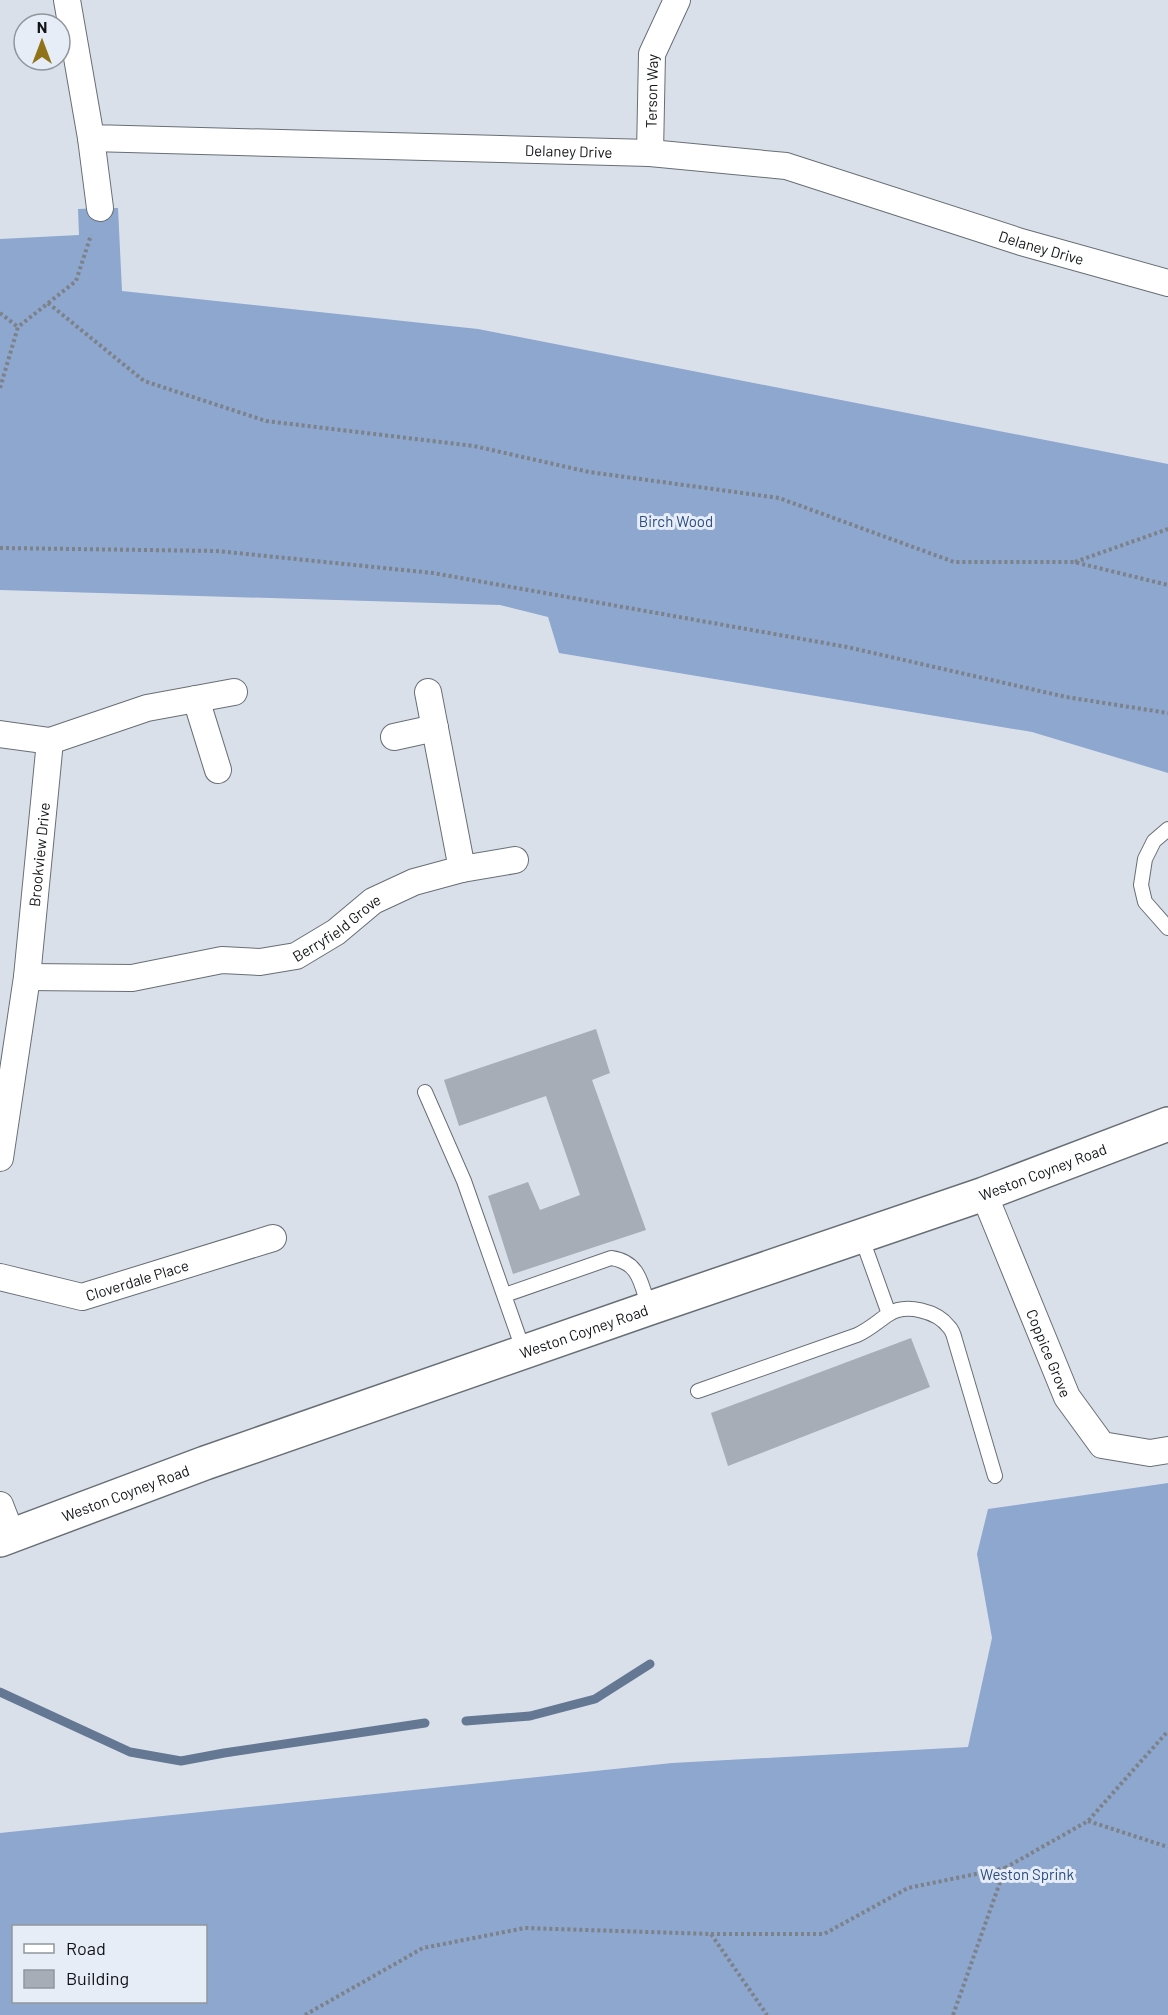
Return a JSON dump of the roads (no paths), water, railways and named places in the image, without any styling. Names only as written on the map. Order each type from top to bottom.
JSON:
[{"type":"street","points":[[67,0],[91,138],[100,208]]},
{"type":"street","name":"Terson Way","points":[[650,153],[652,54],[677,0]]},
{"type":"street","name":"Delaney Drive","points":[[91,138],[650,153],[786,166],[1021,242],[1168,283]]},
{"type":"street","points":[[0,734],[50,741],[147,708],[234,692]]},
{"type":"street","points":[[428,692],[462,869]]},
{"type":"street","points":[[196,699],[218,770]]},
{"type":"street","points":[[394,737],[435,728]]},
{"type":"street","name":"Brookview Drive","points":[[0,1158],[27,977],[50,741]]},
{"type":"street","name":"Berryfield Grove","points":[[27,977],[132,978],[222,960],[260,962],[296,956],[336,932],[373,901],[414,882],[462,869],[515,860]]},
{"type":"street","name":"Weston Coyney Road","points":[[6,1538],[205,1463],[984,1194],[1168,1124]]},
{"type":"street","name":"Coppice Grove","points":[[984,1194],[1067,1397],[1102,1444],[1150,1453],[1168,1450]]},
{"type":"street","name":"Cloverdale Place","points":[[0,1277],[82,1297],[273,1238]]},
{"type":"street","points":[[0,1505],[6,1538]]},
{"type":"lane","points":[[1168,829],[1154,841],[1145,859],[1141,885],[1145,902],[1168,928]]},
{"type":"lane","points":[[425,1092],[464,1181],[524,1352]]},
{"type":"lane","points":[[861,1236],[889,1314]]},
{"type":"lane","points":[[505,1294],[611,1258],[627,1263],[637,1271],[650,1308]]},
{"type":"lane","points":[[698,1391],[858,1335],[889,1314],[909,1310],[924,1311],[939,1318],[950,1327],[956,1340],[995,1476]]},
{"type":"waterway","points":[[466,1721],[530,1716],[595,1699],[650,1664]]},
{"type":"waterway","points":[[0,1692],[130,1752],[181,1761],[425,1723]]},
{"type":"park label","name":"Birch Wood","points":[[676,521]]},
{"type":"park label","name":"Weston Sprink","points":[[1027,1874]]}]
